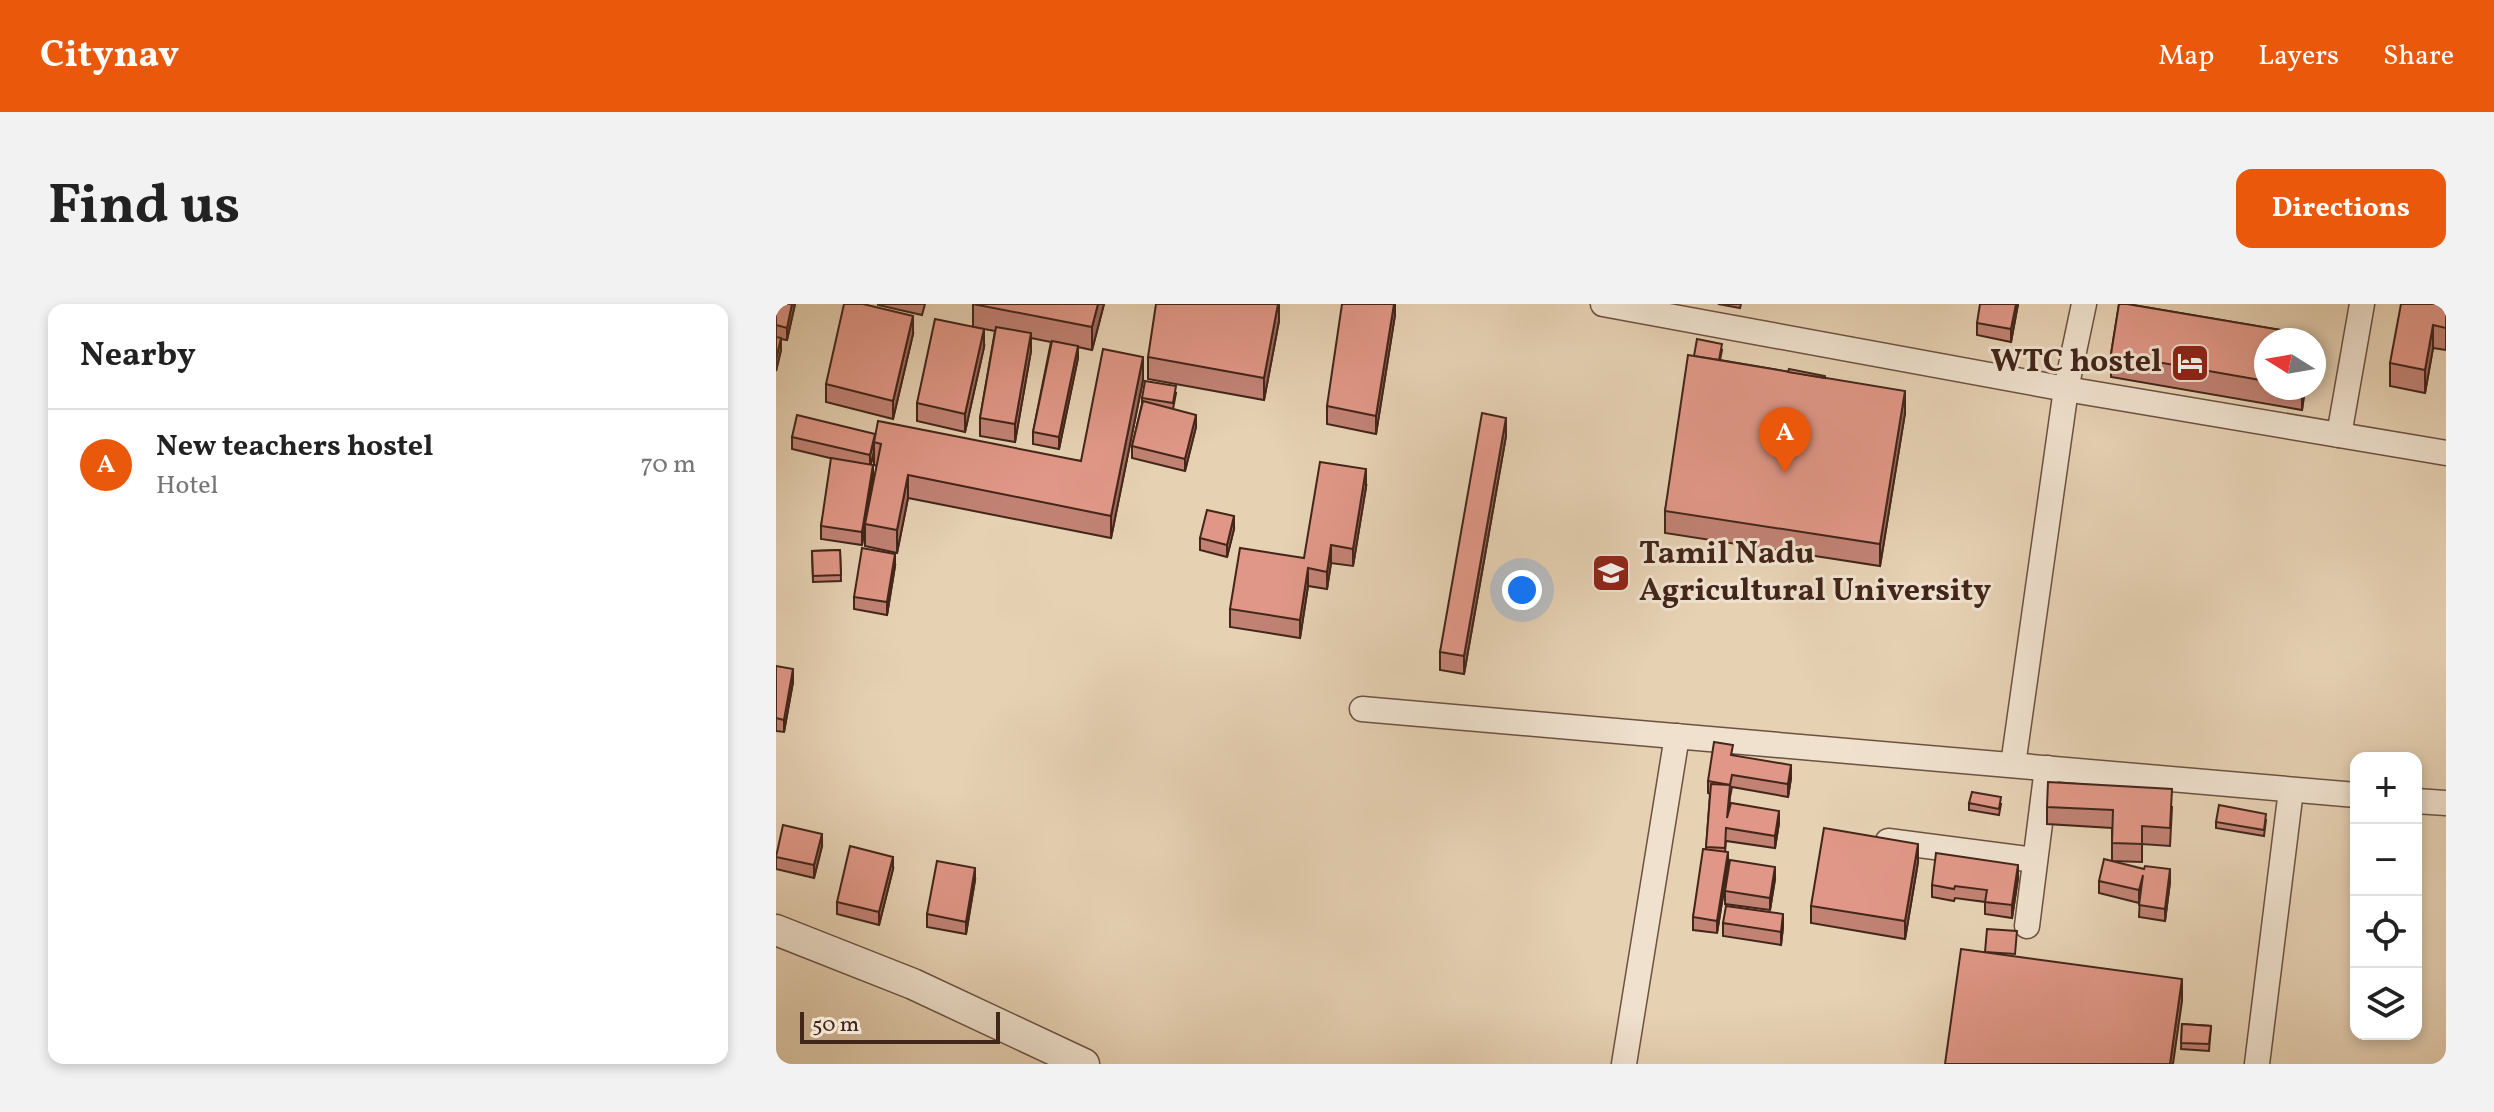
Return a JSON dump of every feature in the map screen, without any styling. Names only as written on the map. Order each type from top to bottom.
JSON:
[{"type":"street","points":[[1603,304],[2066,389],[2446,453]]},
{"type":"street","points":[[2013,765],[2066,389],[2084,304]]},
{"type":"street","points":[[2339,435],[2362,304]]},
{"type":"street","points":[[1362,709],[2350,795]]},
{"type":"street","points":[[1624,1064],[1677,736]]},
{"type":"street","points":[[2027,926],[2047,768]]},
{"type":"street","points":[[2257,1064],[2291,790]]},
{"type":"street","points":[[2422,801],[2446,803]]},
{"type":"street","points":[[1869,838],[2035,860]]},
{"type":"street","points":[[776,930],[913,984],[1084,1064]]},
{"type":"building","points":[[776,304],[792,304],[787,328],[776,325]]},
{"type":"building","points":[[844,304],[863,304],[913,316],[893,401],[826,384]]},
{"type":"building","points":[[973,304],[1098,304],[1092,327]]},
{"type":"building","points":[[1156,304],[1278,304],[1264,378],[1148,357]]},
{"type":"building","points":[[1342,304],[1394,304],[1376,416],[1327,406]]},
{"type":"building","points":[[1980,304],[2016,304],[2011,329],[1977,323]]},
{"type":"building","points":[[2119,304],[2269,328],[2254,328],[2254,379],[2111,354]]},
{"type":"building","points":[[2401,304],[2446,304],[2446,328],[2433,325],[2425,370],[2390,363]]},
{"type":"building","points":[[935,319],[984,329],[965,414],[917,403]]},
{"type":"building","points":[[996,327],[1031,333],[1015,424],[980,418]]},
{"type":"building","points":[[776,337],[781,338],[776,359]]},
{"type":"building","points":[[1697,339],[1722,344],[1719,360],[1694,356]]},
{"type":"building","points":[[1052,341],[1078,346],[1059,437],[1033,432]]},
{"type":"building","points":[[1103,349],[1143,357],[1111,516],[908,475],[897,530],[865,524],[881,444],[874,442],[878,421],[1081,461]]},
{"type":"building","points":[[1688,355],[1905,391],[1880,544],[1665,511]]},
{"type":"building","points":[[1789,369],[1825,376],[1825,378],[1788,372]]},
{"type":"building","points":[[1145,381],[1176,386],[1173,403],[1142,398]]},
{"type":"building","points":[[1143,401],[1196,415],[1185,459],[1132,446]]},
{"type":"building","points":[[1482,413],[1506,418],[1464,656],[1440,652]]},
{"type":"building","points":[[797,415],[875,434],[870,455],[792,437]]},
{"type":"building","points":[[831,458],[873,465],[862,532],[821,526]]},
{"type":"building","points":[[1320,462],[1366,469],[1353,549],[1331,545],[1327,572],[1308,568],[1300,620],[1230,609],[1240,548],[1304,558]]},
{"type":"building","points":[[1207,510],[1234,516],[1227,545],[1200,538]]},
{"type":"building","points":[[862,548],[895,554],[887,602],[854,597]]},
{"type":"building","points":[[840,550],[841,575],[813,576],[812,551]]},
{"type":"building","points":[[776,666],[793,669],[784,720],[776,718]]},
{"type":"building","points":[[1714,742],[1733,745],[1731,755],[1791,765],[1788,784],[1732,775],[1730,785],[1708,781]]},
{"type":"building","points":[[2048,782],[2172,789],[2170,828],[2142,826],[2142,844],[2112,843],[2113,810],[2047,807]]},
{"type":"building","points":[[1711,784],[1730,785],[1727,818],[1731,803],[1779,811],[1775,836],[1726,828],[1725,848],[1706,847]]},
{"type":"building","points":[[1972,792],[2001,797],[1999,809],[1969,803]]},
{"type":"building","points":[[2219,805],[2266,814],[2264,830],[2216,822]]},
{"type":"building","points":[[783,825],[822,834],[814,865],[776,857]]},
{"type":"building","points":[[1824,828],[1918,844],[1905,921],[1811,906]]},
{"type":"building","points":[[850,846],[893,857],[879,912],[837,902]]},
{"type":"building","points":[[1703,849],[1728,852],[1717,921],[1693,917]]},
{"type":"building","points":[[1936,853],[2018,865],[2012,905],[1985,902],[1987,890],[1932,885]]},
{"type":"building","points":[[2104,859],[2144,869],[2145,866],[2170,869],[2165,909],[2139,905],[2143,875],[2139,890],[2099,881]]},
{"type":"building","points":[[1730,860],[1775,867],[1770,898],[1725,891]]},
{"type":"building","points":[[937,861],[975,868],[966,922],[927,914]]},
{"type":"building","points":[[1726,906],[1783,914],[1781,932],[1723,923]]},
{"type":"building","points":[[1987,929],[2017,931],[2015,954],[1985,952]]},
{"type":"building","points":[[1961,949],[2182,979],[2170,1064],[1945,1064]]},
{"type":"building","points":[[2182,1024],[2211,1026],[2209,1044],[2181,1043]]},
{"type":"place","name":"WTC hostel","points":[[2190,363]]},
{"type":"place","name":"New teachers hostel","points":[[1785,473]]},
{"type":"place","name":"Tamil Nadu Agricultural University","points":[[1611,573]]}]
